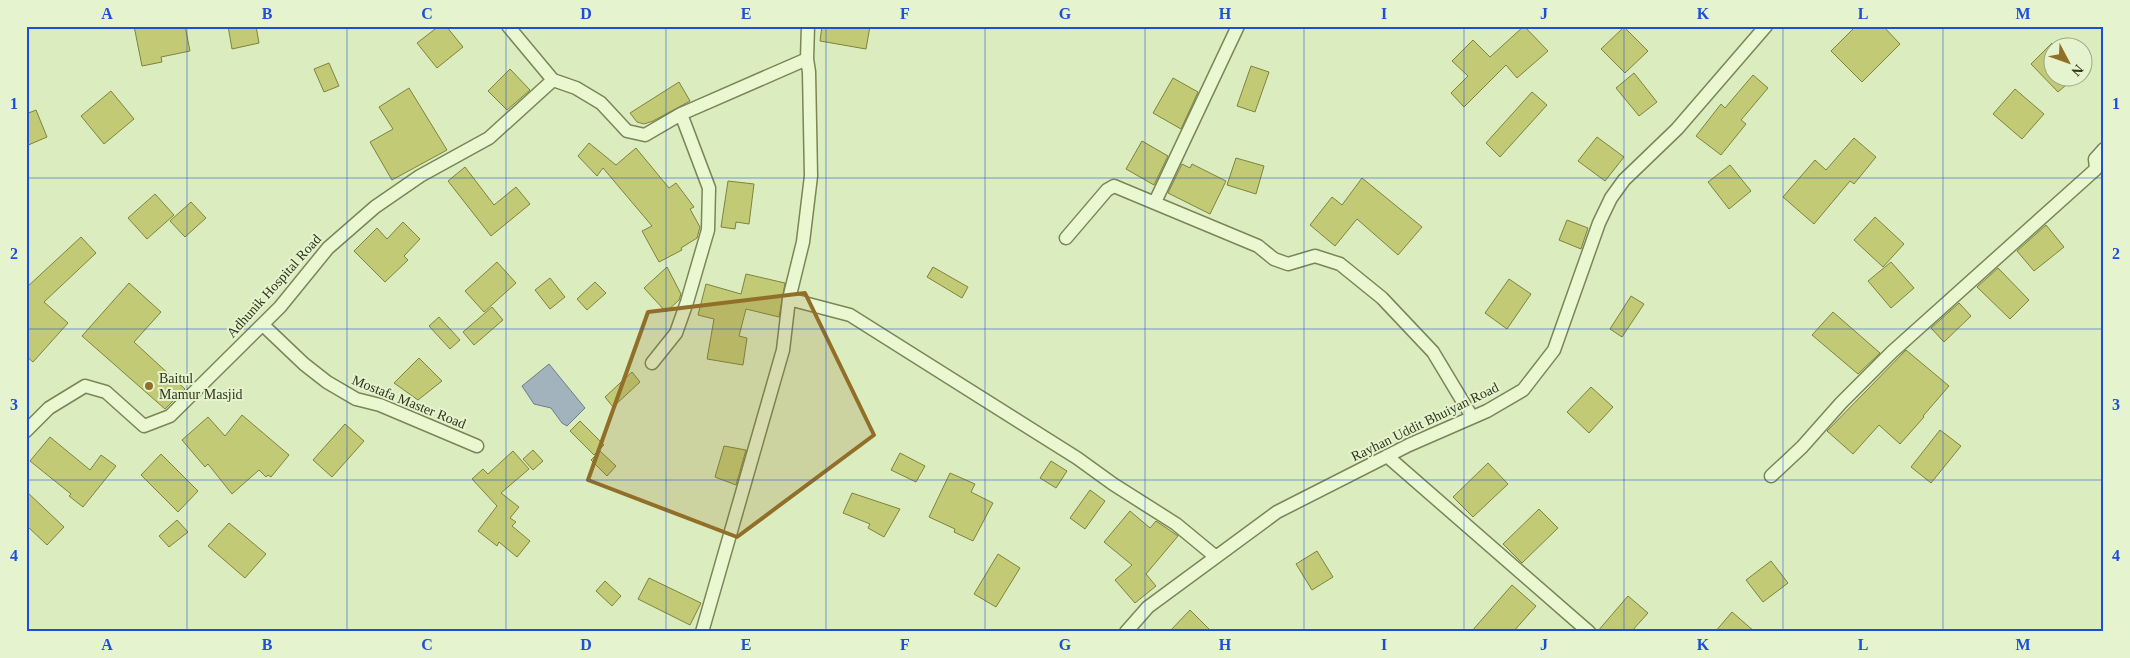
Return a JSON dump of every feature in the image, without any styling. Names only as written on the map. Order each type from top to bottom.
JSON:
[{"type":"street","points":[[508,26],[552,80],[576,88],[601,103],[627,131],[645,135],[681,114],[807,59]]},
{"type":"street","points":[[702,632],[783,350],[803,242],[811,176],[809,72],[807,59],[808,26]]},
{"type":"street","points":[[1155,202],[1238,26]]},
{"type":"street","name":"Rayhan Uddit Bhuiyan Road","points":[[1126,632],[1148,607],[1277,512],[1387,456],[1472,417],[1523,390],[1554,350],[1599,223],[1611,198],[1624,180],[1677,129],[1763,27]]},
{"type":"street","name":"Adhunik Hospital Road","points":[[26,431],[50,408],[85,386],[106,392],[144,426],[170,416],[263,325],[328,248],[375,207],[420,176],[490,138],[552,80]]},
{"type":"street","points":[[652,363],[676,334],[708,230],[709,188],[681,114]]},
{"type":"street","points":[[1771,476],[1802,448],[1841,403],[1892,352],[2096,169],[2095,159],[2104,149]]},
{"type":"street","points":[[1066,238],[1107,190],[1114,186],[1258,246],[1274,259],[1288,264],[1315,256],[1340,264],[1382,298],[1433,352],[1472,417]]},
{"type":"street","points":[[792,299],[850,315],[1077,458],[1113,484],[1176,524],[1216,557]]},
{"type":"street","name":"Mostafa Master Road","points":[[263,325],[304,364],[327,382],[356,399],[380,406],[478,446]]},
{"type":"street","points":[[1387,456],[1590,632]]},
{"type":"highlighted area","points":[[805,293],[874,435],[737,537],[588,480],[648,312]]},
{"type":"water","points":[[549,364],[585,408],[567,426],[562,423],[551,408],[534,404],[522,386]]},
{"type":"building","points":[[134,26],[185,26],[190,51],[161,57],[162,62],[142,66]]},
{"type":"building","points":[[228,26],[256,26],[259,43],[232,49]]},
{"type":"building","points":[[439,26],[446,26],[463,47],[437,68],[417,43]]},
{"type":"building","points":[[822,26],[870,26],[866,49],[820,41]]},
{"type":"building","points":[[1524,26],[1548,51],[1517,78],[1506,65],[1464,107],[1451,93],[1468,76],[1452,61],[1473,40],[1490,57]]},
{"type":"building","points":[[1856,26],[1883,26],[1900,44],[1862,82],[1831,51]]},
{"type":"building","points":[[1624,27],[1648,51],[1625,73],[1601,49]]},
{"type":"building","points":[[2042,53],[2042,75],[2031,64]]},
{"type":"building","points":[[329,63],[339,86],[324,92],[314,69]]},
{"type":"building","points":[[1251,66],[1269,72],[1255,112],[1237,106]]},
{"type":"building","points":[[510,69],[530,90],[507,110],[488,91]]},
{"type":"building","points":[[1634,73],[1657,102],[1639,116],[1616,88]]},
{"type":"building","points":[[1753,75],[1768,88],[1741,120],[1746,124],[1721,155],[1696,136],[1721,104],[1725,108]]},
{"type":"building","points":[[1173,78],[1198,92],[1181,129],[1153,113]]},
{"type":"building","points":[[679,82],[690,101],[653,121],[644,124],[637,122],[630,113]]},
{"type":"building","points":[[409,88],[447,150],[392,180],[370,142],[393,129],[379,107]]},
{"type":"building","points":[[2054,88],[2063,88],[2058,92]]},
{"type":"building","points":[[2015,89],[2044,114],[2022,139],[1993,114]]},
{"type":"building","points":[[111,91],[134,119],[104,144],[81,116]]},
{"type":"building","points":[[1532,92],[1547,105],[1500,157],[1486,143]]},
{"type":"building","points":[[36,110],[47,137],[26,146],[26,114]]},
{"type":"building","points":[[1597,137],[1624,157],[1605,181],[1578,161]]},
{"type":"building","points":[[1854,138],[1876,157],[1854,184],[1850,181],[1814,224],[1783,197],[1815,160],[1826,170]]},
{"type":"building","points":[[1142,141],[1168,156],[1154,185],[1126,169]]},
{"type":"building","points":[[589,143],[616,165],[636,148],[669,188],[676,183],[694,207],[690,209],[700,227],[697,238],[681,248],[682,250],[659,262],[642,231],[652,226],[603,168],[597,176],[578,156]]},
{"type":"building","points":[[1236,158],[1264,166],[1256,194],[1227,185]]},
{"type":"building","points":[[1182,164],[1190,168],[1192,164],[1226,181],[1210,214],[1168,193]]},
{"type":"building","points":[[1730,165],[1751,191],[1729,209],[1708,182]]},
{"type":"building","points":[[465,167],[494,205],[516,187],[530,204],[491,236],[448,181]]},
{"type":"building","points":[[1362,178],[1422,227],[1398,255],[1357,219],[1335,246],[1310,225],[1332,197],[1342,205]]},
{"type":"building","points":[[728,181],[754,184],[749,224],[736,222],[735,229],[721,227]]},
{"type":"building","points":[[155,194],[174,215],[147,239],[128,218]]},
{"type":"building","points":[[191,202],[206,218],[185,237],[170,221]]},
{"type":"building","points":[[1875,217],[1904,244],[1883,267],[1854,240]]},
{"type":"building","points":[[1567,220],[1588,228],[1581,249],[1559,240]]},
{"type":"building","points":[[403,222],[420,239],[404,256],[408,260],[385,282],[354,251],[377,228],[387,239]]},
{"type":"building","points":[[2046,225],[2064,247],[2034,271],[2017,251]]},
{"type":"building","points":[[81,237],[96,253],[44,302],[68,323],[33,362],[26,356],[26,288]]},
{"type":"building","points":[[497,262],[516,283],[484,312],[465,291]]},
{"type":"building","points":[[1891,262],[1914,288],[1891,308],[1868,281]]},
{"type":"building","points":[[667,267],[681,294],[679,300],[666,312],[644,288]]},
{"type":"building","points":[[933,267],[968,287],[962,298],[927,277]]},
{"type":"building","points":[[1998,268],[2029,300],[2010,319],[1977,287]]},
{"type":"building","points":[[746,274],[785,283],[779,317],[746,309],[739,336],[747,338],[743,365],[707,359],[714,319],[698,315],[706,284],[741,294]]},
{"type":"building","points":[[550,278],[565,297],[550,309],[535,290]]},
{"type":"building","points":[[1509,279],[1531,294],[1507,329],[1485,313]]},
{"type":"building","points":[[595,282],[606,293],[587,310],[577,299]]},
{"type":"building","points":[[129,283],[161,312],[134,342],[185,389],[165,409],[82,336]]},
{"type":"building","points":[[1631,296],[1644,304],[1622,337],[1610,329]]},
{"type":"building","points":[[1959,303],[1971,316],[1944,342],[1931,328]]},
{"type":"building","points":[[492,307],[503,320],[474,345],[463,332]]},
{"type":"building","points":[[1833,312],[1880,353],[1858,374],[1812,335]]},
{"type":"building","points":[[439,317],[460,340],[450,349],[429,326]]},
{"type":"building","points":[[1906,350],[1949,386],[1900,444],[1879,425],[1853,454],[1827,431]]},
{"type":"building","points":[[419,358],[442,381],[418,400],[394,383]]},
{"type":"building","points":[[632,372],[640,382],[613,407],[605,397]]},
{"type":"building","points":[[1591,387],[1613,407],[1589,433],[1567,412]]},
{"type":"building","points":[[242,415],[289,455],[271,477],[268,475],[266,477],[259,470],[232,494],[208,464],[205,467],[182,440],[208,417],[225,436]]},
{"type":"building","points":[[580,421],[604,445],[594,455],[570,431]]},
{"type":"building","points":[[345,424],[364,441],[332,477],[313,460]]},
{"type":"building","points":[[1940,430],[1961,446],[1931,483],[1911,467]]},
{"type":"building","points":[[50,437],[90,470],[101,455],[116,466],[83,507],[69,496],[71,494],[30,461]]},
{"type":"building","points":[[724,446],[746,450],[736,485],[715,477]]},
{"type":"building","points":[[533,450],[543,461],[533,470],[523,459]]},
{"type":"building","points":[[513,451],[529,469],[501,493],[519,507],[510,518],[516,522],[512,526],[530,541],[517,557],[499,542],[497,546],[478,531],[497,506],[472,479],[483,469],[488,474]]},
{"type":"building","points":[[600,451],[616,466],[607,476],[591,460]]},
{"type":"building","points":[[900,453],[925,466],[916,482],[891,470]]},
{"type":"building","points":[[161,454],[198,491],[178,512],[141,475]]},
{"type":"building","points":[[1051,461],[1067,471],[1056,488],[1040,478]]},
{"type":"building","points":[[1488,463],[1508,484],[1473,517],[1453,497]]},
{"type":"building","points":[[950,473],[975,484],[971,492],[993,503],[973,541],[954,532],[955,529],[929,517]]},
{"type":"building","points":[[1090,490],[1105,501],[1085,529],[1070,518]]},
{"type":"building","points":[[26,491],[64,527],[47,545],[26,525]]},
{"type":"building","points":[[852,493],[900,509],[884,537],[868,528],[870,524],[843,513]]},
{"type":"building","points":[[1539,509],[1558,528],[1522,563],[1503,544]]},
{"type":"building","points":[[1130,511],[1150,528],[1156,521],[1178,536],[1146,574],[1156,586],[1135,603],[1115,580],[1132,565],[1104,542]]},
{"type":"building","points":[[177,520],[188,532],[169,547],[159,536]]},
{"type":"building","points":[[229,523],[266,554],[245,578],[208,546]]},
{"type":"building","points":[[1317,551],[1333,577],[1312,590],[1296,564]]},
{"type":"building","points":[[998,554],[1020,568],[996,607],[974,594]]},
{"type":"building","points":[[1771,561],[1788,583],[1763,602],[1746,580]]},
{"type":"building","points":[[649,578],[701,603],[690,625],[638,599]]},
{"type":"building","points":[[605,581],[621,596],[612,606],[596,591]]},
{"type":"building","points":[[1512,585],[1536,606],[1513,632],[1471,632]]},
{"type":"building","points":[[1628,596],[1648,613],[1631,632],[1597,632]]},
{"type":"building","points":[[1190,610],[1212,632],[1169,632]]},
{"type":"building","points":[[1732,612],[1755,632],[1715,632]]},
{"type":"place","name":"Baitul Mamur Masjid","points":[[149,386]]}]
